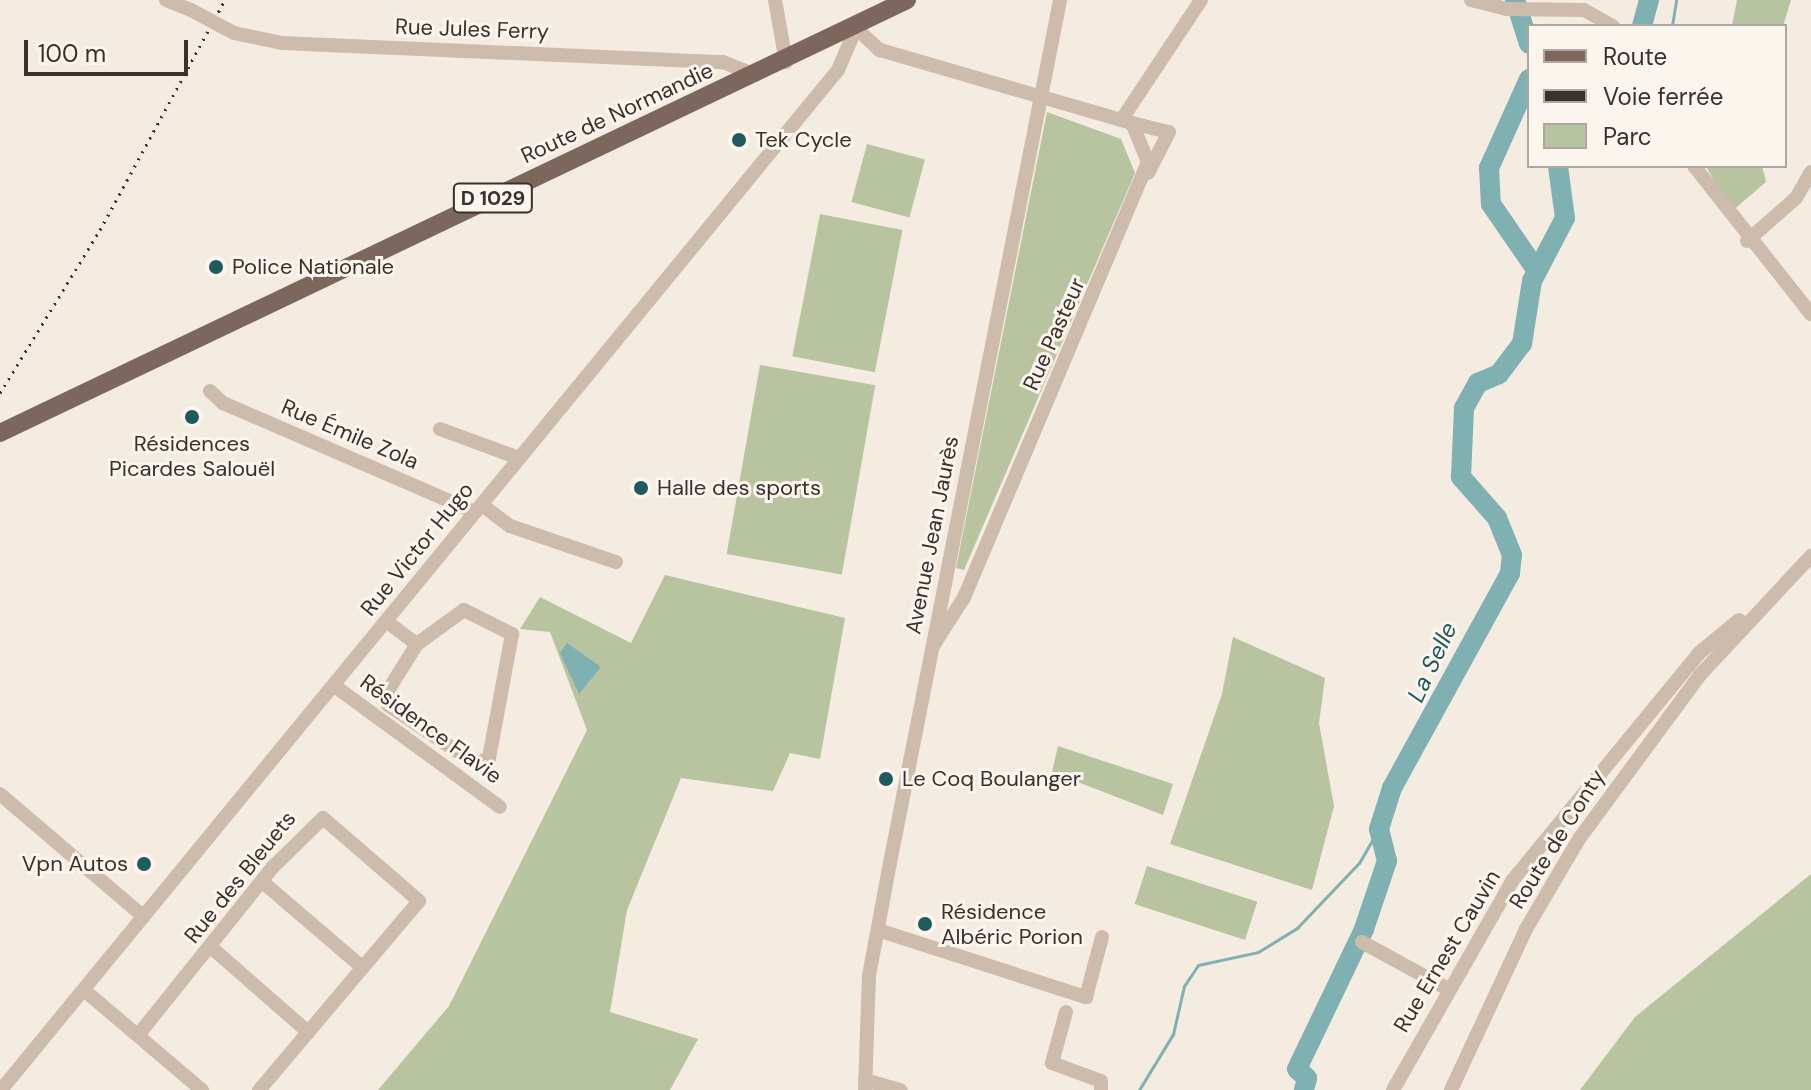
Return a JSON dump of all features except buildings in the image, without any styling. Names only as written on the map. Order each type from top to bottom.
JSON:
[{"type":"main road","name":"Route de Normandie","points":[[0,433],[786,62],[907,0]]},
{"type":"street","name":"Rue Jules Ferry","points":[[166,0],[234,33],[282,43],[723,62],[755,75]]},
{"type":"street","points":[[775,0],[786,62]]},
{"type":"street","name":"Avenue Jean Jaurès","points":[[865,1085],[878,930],[1060,0]]},
{"type":"street","points":[[1127,121],[1201,0]]},
{"type":"street","points":[[1471,0],[1506,9],[1584,10],[1609,24]]},
{"type":"street","points":[[856,28],[880,50],[1042,92],[1127,121],[1148,173]]},
{"type":"street","name":"Rue Victor Hugo","points":[[1,1090],[336,687],[386,621],[835,74],[856,28]]},
{"type":"street","name":"Rue Pasteur","points":[[933,646],[969,580],[1148,173],[1169,132],[1127,121]]},
{"type":"street","points":[[1695,168],[1747,241],[1811,314]]},
{"type":"street","points":[[1747,241],[1807,191],[1811,172]]},
{"type":"street","name":"Rue Émile Zola","points":[[210,391],[478,508],[510,526],[616,562]]},
{"type":"street","points":[[440,429],[519,458]]},
{"type":"street","points":[[1731,630],[1755,612],[1811,556]]},
{"type":"street","points":[[948,574],[969,580]]},
{"type":"street","points":[[464,610],[512,634],[489,758],[476,764],[463,758],[388,705],[387,692],[417,644],[464,610]]},
{"type":"street","points":[[386,621],[417,644]]},
{"type":"street","name":"Rue Ernest Cauvin","points":[[1393,1090],[1446,988],[1512,881],[1652,708],[1731,630]]},
{"type":"street","name":"Route de Conty","points":[[1451,1090],[1526,929],[1579,839],[1731,630]]},
{"type":"street","name":"Résidence Flavie","points":[[336,687],[500,807]]},
{"type":"street","points":[[0,794],[144,917]]},
{"type":"street","name":"Rue des Bleuets","points":[[139,1034],[266,885],[313,820],[335,828],[419,901],[259,1090]]},
{"type":"street","points":[[266,885],[362,967]]},
{"type":"street","points":[[878,930],[1086,997],[1102,937]]},
{"type":"street","points":[[1362,942],[1446,988]]},
{"type":"street","points":[[212,948],[308,1032]]},
{"type":"street","points":[[84,990],[201,1090]]},
{"type":"street","points":[[1066,1012],[1052,1063],[1101,1081],[1101,1090]]},
{"type":"street","points":[[865,1085],[901,1090]]},
{"type":"green space","points":[[1737,0],[1791,0],[1784,24],[1732,24]]},
{"type":"green space","points":[[1047,112],[1121,139],[1135,173],[964,570],[956,568]]},
{"type":"green space","points":[[867,144],[925,160],[909,217],[851,202]]},
{"type":"green space","points":[[1707,168],[1762,168],[1766,182],[1731,212]]},
{"type":"green space","points":[[820,214],[902,230],[875,372],[792,356]]},
{"type":"green space","points":[[760,365],[875,385],[842,574],[727,554]]},
{"type":"green space","points":[[665,575],[845,618],[820,759],[790,753],[773,791],[681,778],[627,910],[610,1012],[698,1039],[670,1090],[378,1090],[449,1006],[587,730],[550,632],[520,629],[540,597],[631,643]]},
{"type":"green space","points":[[1233,637],[1325,678],[1319,723],[1334,806],[1312,890],[1170,844],[1222,694]]},
{"type":"green space","points":[[1058,746],[1173,784],[1163,815],[1052,772]]},
{"type":"green space","points":[[1147,866],[1257,902],[1245,940],[1135,904]]},
{"type":"green space","points":[[1811,874],[1811,1090],[1580,1090],[1635,1017]]},
{"type":"water","points":[[567,643],[601,667],[579,694],[560,653]]},
{"type":"waterway","name":"La Selle","points":[[1515,0],[1527,38]]},
{"type":"waterway","name":"La Selle","points":[[1643,24],[1649,0]]},
{"type":"waterway","points":[[1672,24],[1676,0]]},
{"type":"waterway","name":"La Selle","points":[[1527,83],[1489,168],[1491,204],[1537,271]]},
{"type":"waterway","name":"La Selle","points":[[1304,1090],[1307,1078],[1297,1069],[1364,929],[1387,861],[1379,829],[1392,788],[1510,573],[1512,555],[1497,518],[1461,477],[1464,408],[1478,383],[1499,374],[1522,344],[1532,281],[1565,218],[1558,168]]},
{"type":"waterway","points":[[1139,1090],[1173,1034],[1184,986],[1198,965],[1258,952],[1297,928],[1359,863],[1379,829]]},
{"type":"railway","points":[[0,393],[100,230],[225,0]]},
{"type":"place","name":"Tek Cycle","points":[[739,140]]},
{"type":"place","name":"Police Nationale","points":[[216,267]]},
{"type":"place","name":"Résidences Picardes Salouël","points":[[192,417]]},
{"type":"place","name":"Halle des sports","points":[[641,488]]},
{"type":"place","name":"Le Coq Boulanger","points":[[886,779]]},
{"type":"place","name":"Vpn Autos","points":[[144,864]]},
{"type":"place","name":"Résidence Albéric Porion","points":[[925,924]]}]
